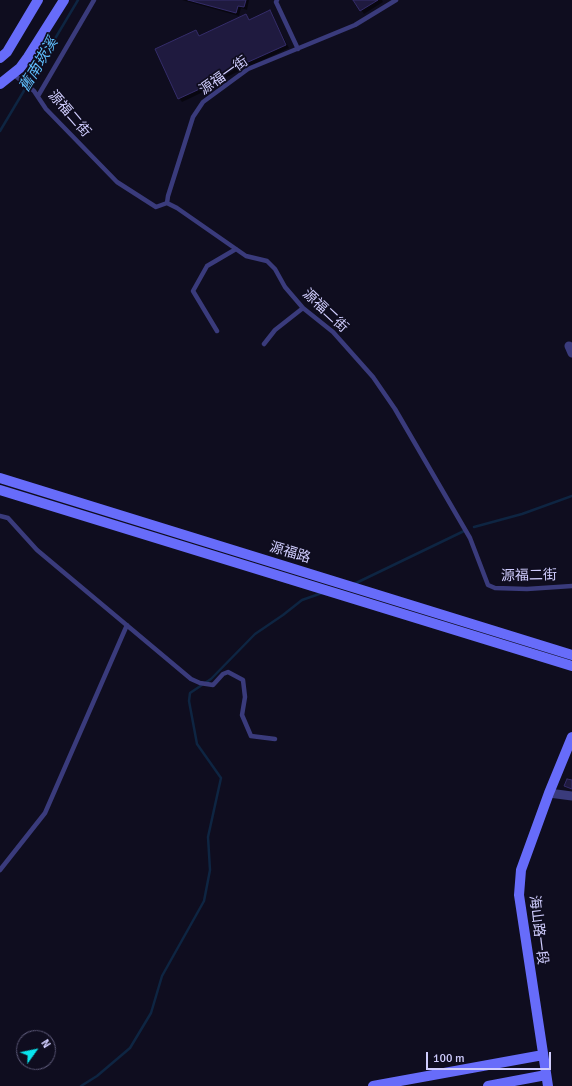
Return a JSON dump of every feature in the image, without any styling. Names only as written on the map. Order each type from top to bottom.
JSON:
[{"type":"street","points":[[0,58],[7,52],[38,0]]},
{"type":"street","points":[[0,84],[14,74],[28,57],[64,0]]},
{"type":"street","name":"源福路","points":[[0,478],[572,655]]},
{"type":"street","name":"源福路","points":[[0,490],[572,666]]},
{"type":"street","name":"海山路一段","points":[[548,1086],[519,895],[521,870],[549,793],[572,737]]},
{"type":"street","points":[[549,793],[572,796]]},
{"type":"street","points":[[373,1086],[543,1055]]},
{"type":"street","points":[[488,1086],[546,1075]]},
{"type":"lane","points":[[38,96],[94,0]]},
{"type":"lane","points":[[278,0],[276,2],[298,49]]},
{"type":"lane","name":"源福一街","points":[[167,203],[193,117],[203,102],[248,69],[360,22],[396,0]]},
{"type":"lane","name":"源福二街","points":[[14,74],[38,96],[46,109],[117,182],[156,207],[167,203],[177,208],[246,256],[267,261],[275,269],[285,287],[303,308],[333,332],[374,377],[470,538],[488,585],[495,588],[527,589],[572,586]]},
{"type":"lane","points":[[217,331],[193,291],[208,266],[236,249]]},
{"type":"lane","points":[[264,344],[275,330],[303,308]]},
{"type":"lane","points":[[0,516],[8,518],[38,550],[191,679],[200,683],[212,685],[222,674],[228,672],[244,680],[245,697],[242,715],[252,736],[276,739]]},
{"type":"lane","points":[[0,870],[45,812],[127,625]]},
{"type":"building","points":[[188,0],[246,0],[244,7],[238,6],[236,13]]},
{"type":"building","points":[[353,0],[378,0],[360,11]]},
{"type":"building","points":[[270,10],[286,45],[217,76],[219,80],[178,99],[155,49],[196,30],[199,36],[246,14],[249,20]]},
{"type":"building","points":[[567,779],[572,780],[572,789],[564,786]]},
{"type":"waterway","name":"舊南崁溪","points":[[0,131],[78,0]]},
{"type":"waterway","points":[[474,527],[522,514],[572,496]]},
{"type":"waterway","points":[[354,584],[464,531]]},
{"type":"waterway","points":[[81,1086],[97,1076],[130,1048],[151,1013],[162,976],[204,901],[210,870],[208,837],[221,778],[197,744],[189,701],[190,693],[211,679],[255,634],[302,600],[322,593]]}]
